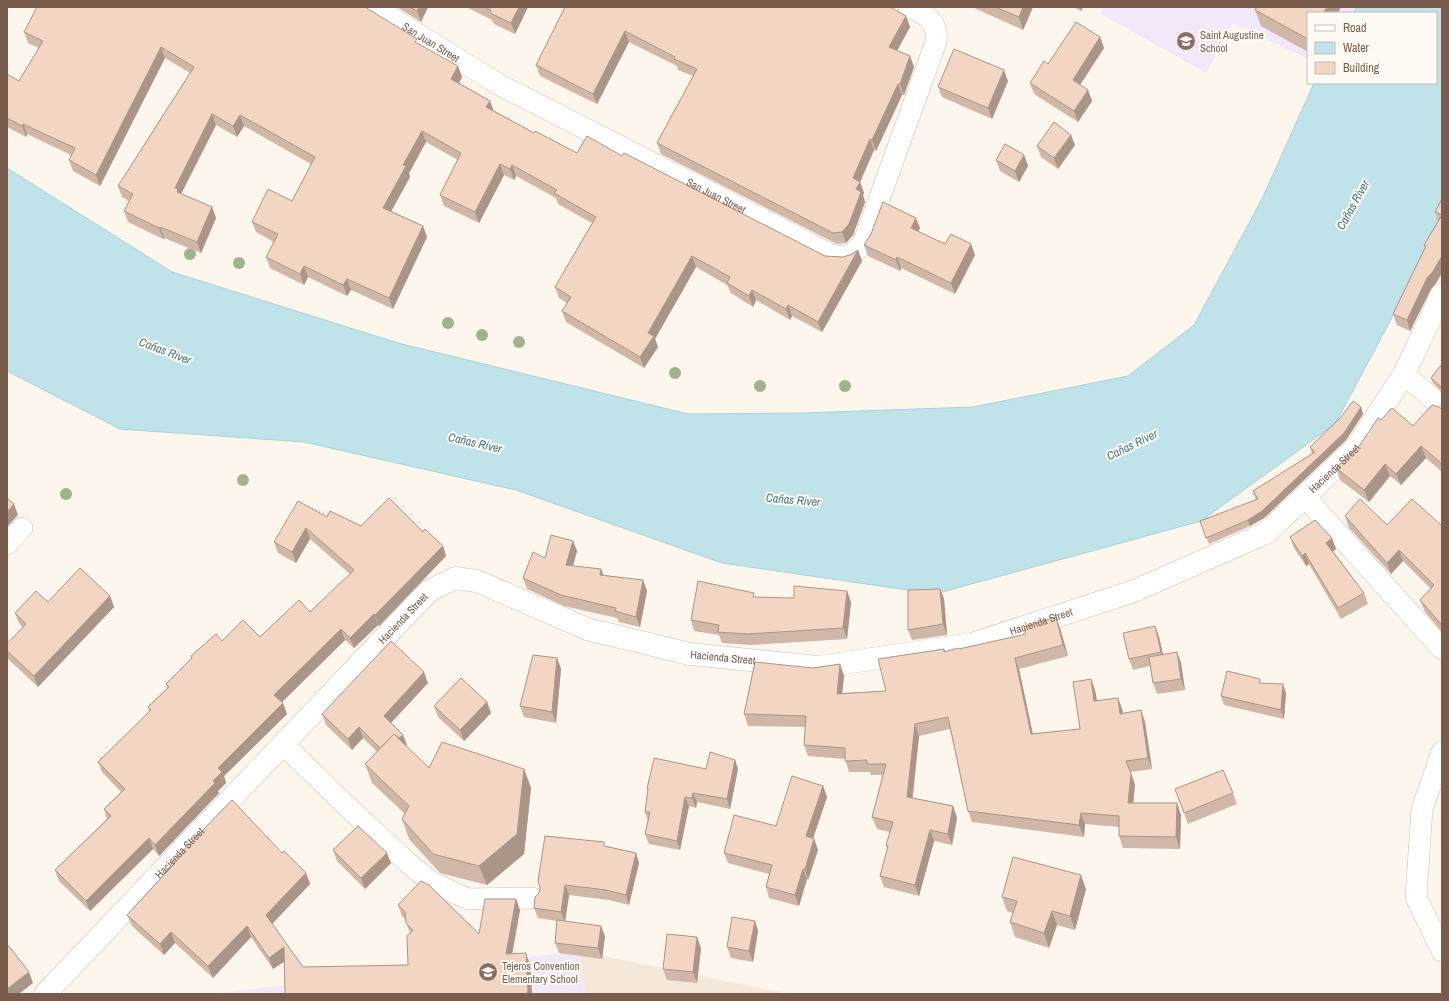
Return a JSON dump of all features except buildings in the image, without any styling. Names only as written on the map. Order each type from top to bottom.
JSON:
[{"type":"street","name":"San Juan Street","points":[[374,7],[500,85],[834,256],[846,257],[857,251],[864,241],[934,50],[937,32],[930,20],[910,7]]},
{"type":"street","name":"Hacienda Street","points":[[46,994],[429,591],[455,578],[477,581],[587,629],[690,654],[818,667],[972,644],[1134,591],[1266,533],[1356,448],[1404,374],[1442,294]]},
{"type":"street","points":[[1404,374],[1442,407]]},
{"type":"street","points":[[1305,497],[1442,649]]},
{"type":"street","points":[[7,544],[22,528]]},
{"type":"street","points":[[283,744],[357,816],[431,882],[468,899],[532,898]]},
{"type":"street","points":[[1442,752],[1422,809],[1416,897],[1442,951]]},
{"type":"path","points":[[304,506],[332,516]]},
{"type":"shaded area","name":"Saint Augustine School","points":[[1104,7],[1357,7],[1354,12],[1307,12],[1307,59],[1233,23],[1206,73],[1101,14]]},
{"type":"shaded area","points":[[579,951],[790,994],[585,994]]},
{"type":"shaded area","name":"Tejeros Convention Elementary School","points":[[579,951],[585,994],[210,994]]},
{"type":"water","name":"Cañas River","points":[[1357,7],[1442,7],[1442,210],[1434,239],[1335,424],[1201,521],[935,594],[722,563],[516,490],[304,442],[120,429],[7,371],[7,168],[172,272],[398,343],[688,414],[804,413],[973,407],[1128,376],[1194,325],[1262,199],[1314,84],[1437,84],[1437,12],[1354,12]]},
{"type":"place","name":"Saint Augustine School","points":[[1186,41]]},
{"type":"place","name":"Tejeros Convention Elementary School","points":[[488,972]]}]
